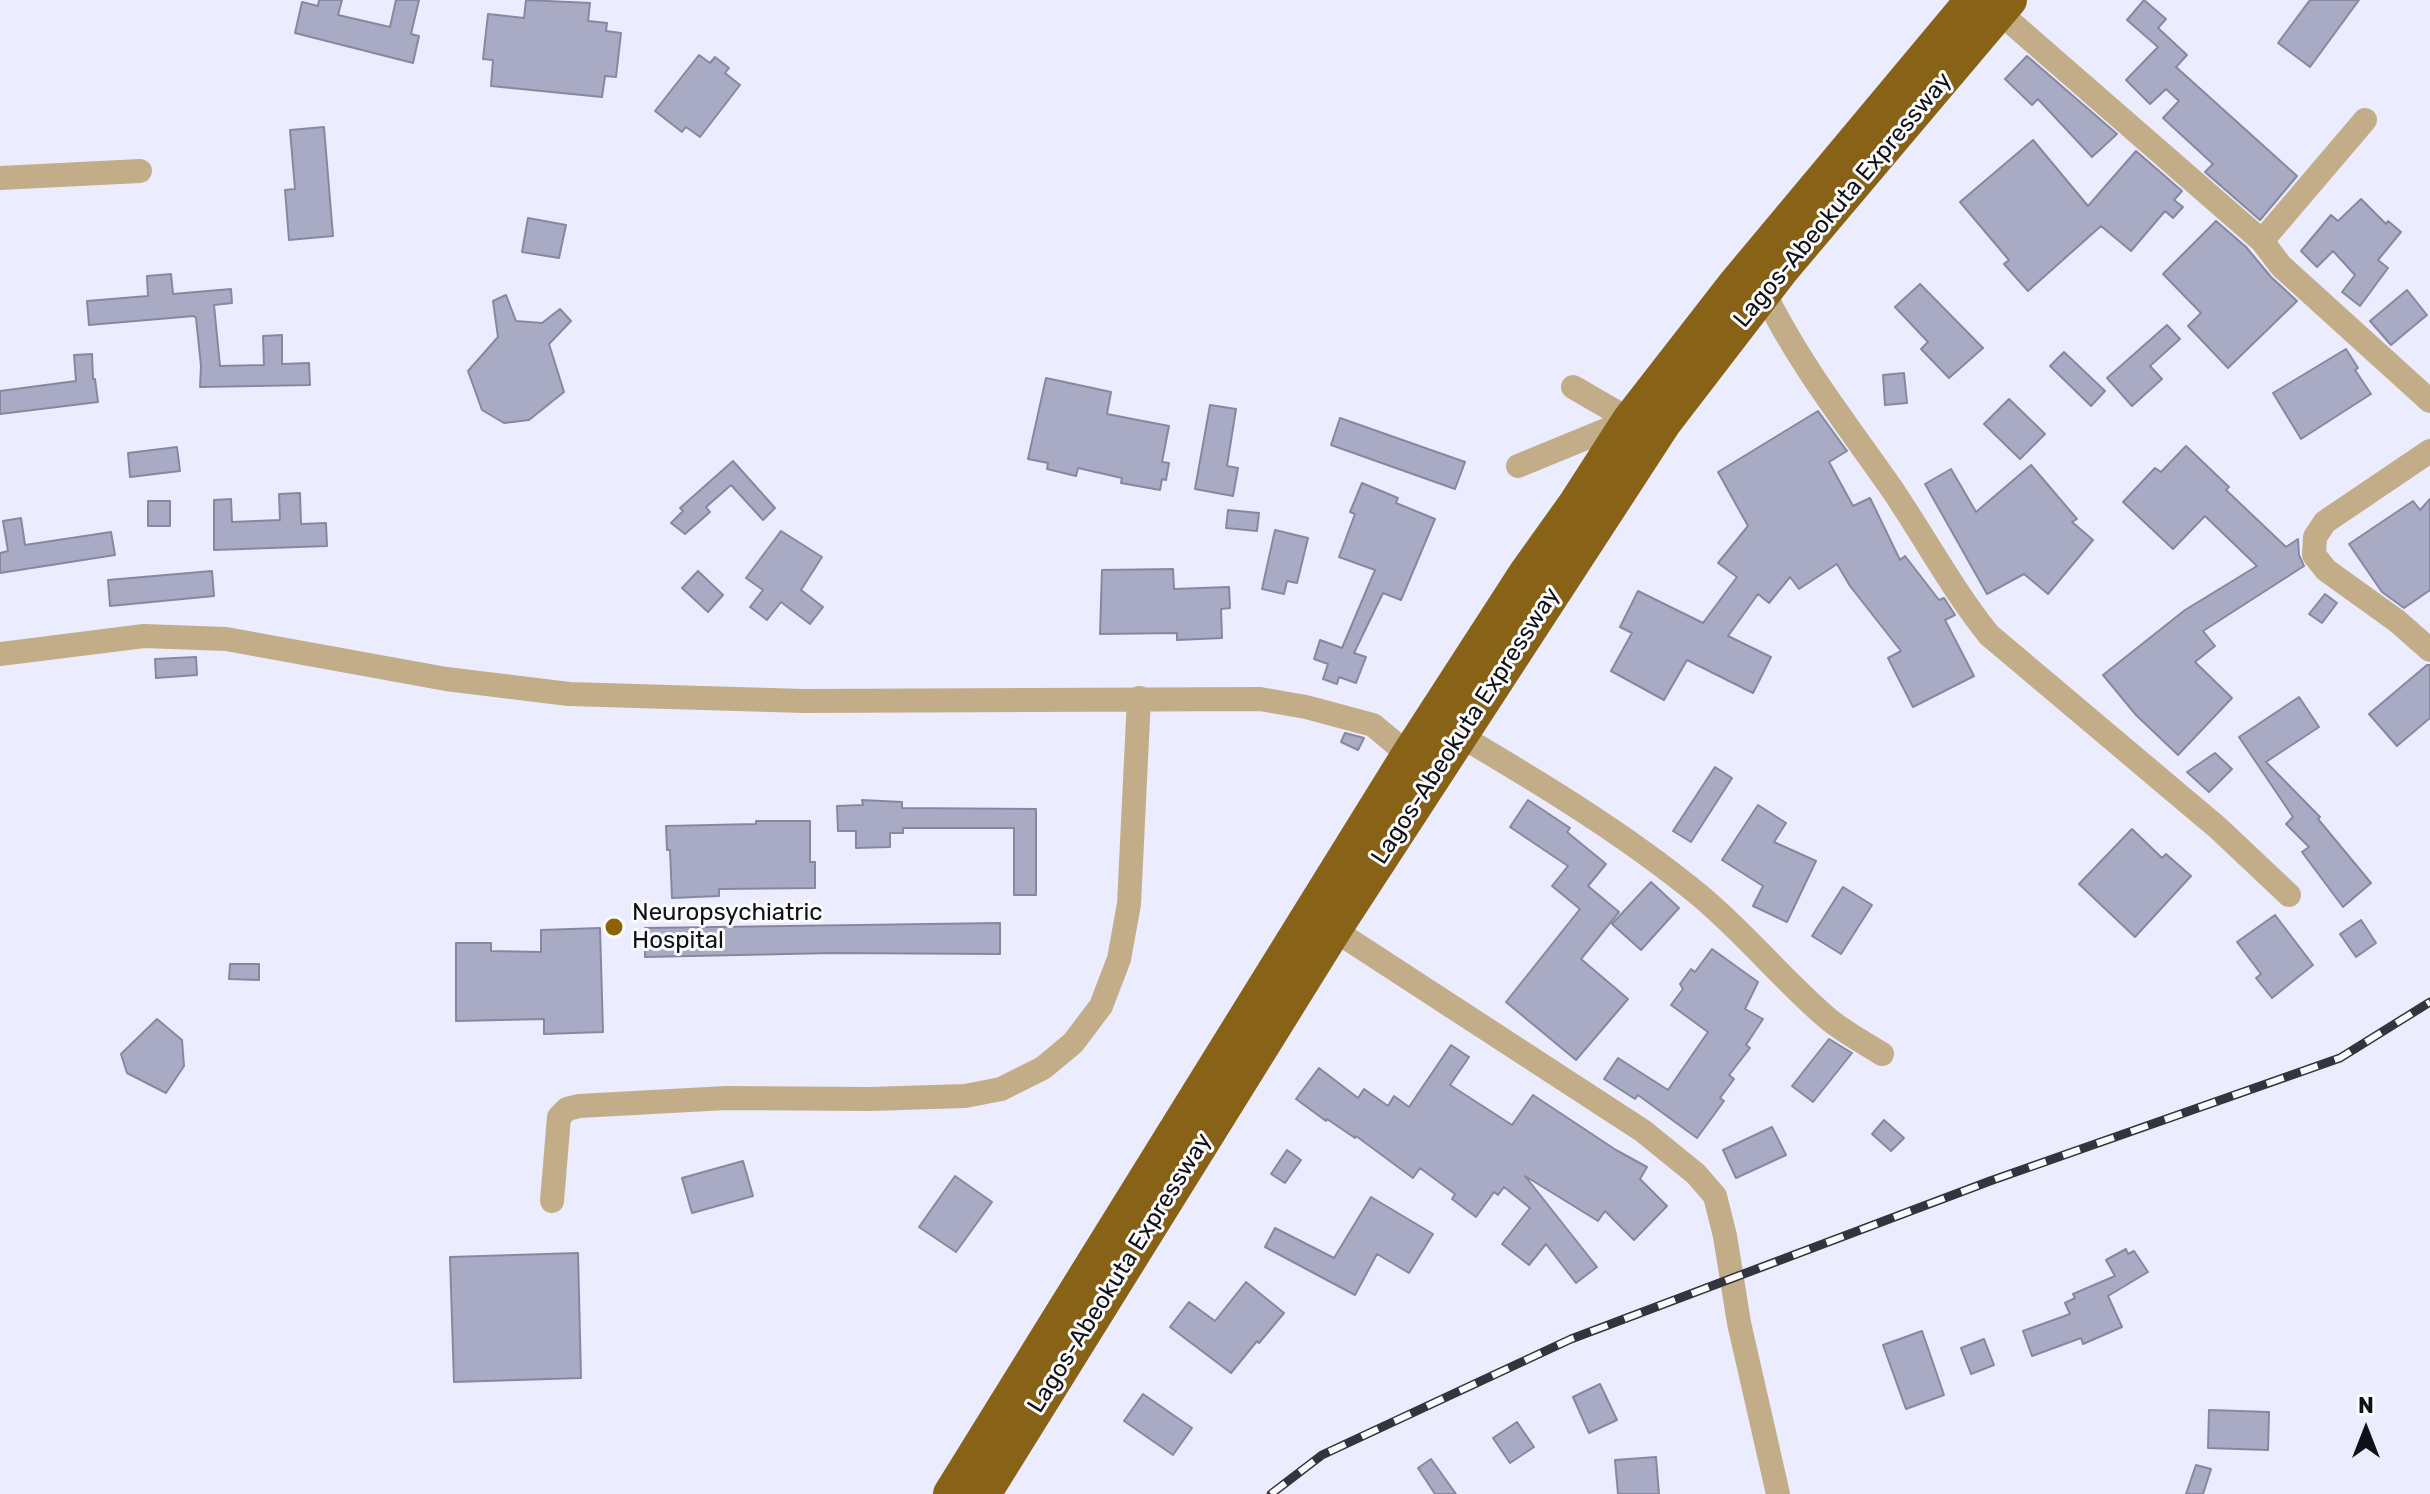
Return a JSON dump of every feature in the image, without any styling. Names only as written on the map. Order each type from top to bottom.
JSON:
[{"type":"highway","name":"Lagos-Abeokuta Expressway","points":[[983,1494],[1336,926],[1664,422],[1993,4]]},
{"type":"highway","name":"Lagos-Abeokuta Expressway","points":[[951,1494],[1409,755],[1630,420],[1735,285],[1993,4]]},
{"type":"street","points":[[1993,4],[2262,241],[2281,266],[2430,401]]},
{"type":"street","points":[[2262,241],[2365,120]]},
{"type":"street","points":[[0,178],[140,171]]},
{"type":"street","points":[[1764,292],[1782,331],[1921,532],[1959,596],[1989,635],[2218,828],[2289,895]]},
{"type":"street","points":[[1573,387],[1630,420]]},
{"type":"street","points":[[1518,466],[1630,420]]},
{"type":"street","points":[[2430,451],[2325,522],[2315,537],[2314,555],[2326,570],[2397,621],[2430,650]]},
{"type":"street","points":[[0,654],[144,636],[226,639],[446,679],[569,694],[804,701],[1260,699],[1306,707],[1373,725],[1409,755]]},
{"type":"street","points":[[552,1201],[559,1117],[567,1109],[726,1098],[965,1096],[1001,1089],[1043,1068],[1073,1043],[1101,1006],[1119,959],[1129,904],[1139,698]]},
{"type":"street","points":[[1459,735],[1553,790],[1627,839],[1700,896],[1828,1020],[1882,1054]]},
{"type":"street","points":[[1336,926],[1345,937],[1643,1131],[1696,1174],[1715,1196],[1778,1494]]},
{"type":"building","points":[[319,0],[342,0],[338,15],[390,27],[396,0],[419,0],[411,34],[419,36],[413,63],[295,33],[302,2],[318,6]]},
{"type":"building","points":[[526,0],[590,3],[588,21],[607,23],[606,31],[621,33],[616,77],[605,76],[602,97],[491,86],[493,60],[483,59],[488,14],[524,18]]},
{"type":"building","points":[[2144,0],[2166,19],[2158,28],[2187,55],[2176,67],[2297,176],[2260,220],[2205,172],[2213,164],[2163,118],[2179,101],[2166,89],[2150,104],[2126,80],[2158,47],[2127,20]]},
{"type":"building","points":[[2310,0],[2359,0],[2310,67],[2278,43]]},
{"type":"building","points":[[699,55],[710,63],[715,57],[729,68],[725,73],[740,85],[700,137],[686,127],[682,132],[655,111]]},
{"type":"building","points":[[2027,56],[2117,134],[2092,157],[2038,99],[2032,105],[2005,79]]},
{"type":"building","points":[[324,127],[333,236],[289,240],[285,190],[295,189],[290,130]]},
{"type":"building","points":[[2033,140],[2088,206],[2136,151],[2182,191],[2174,200],[2183,207],[2173,218],[2165,211],[2131,251],[2101,226],[2028,291],[2004,264],[2009,260],[1960,202]]},
{"type":"building","points":[[2361,199],[2386,224],[2388,221],[2401,232],[2378,260],[2388,268],[2360,306],[2342,292],[2355,275],[2333,251],[2317,267],[2301,251],[2331,215],[2338,221]]},
{"type":"building","points":[[528,218],[566,225],[559,258],[522,252]]},
{"type":"building","points":[[2216,221],[2246,247],[2271,277],[2297,301],[2228,368],[2188,326],[2201,313],[2163,274]]},
{"type":"building","points":[[171,274],[173,294],[231,289],[232,303],[214,305],[220,366],[264,365],[263,336],[282,335],[282,364],[309,363],[310,385],[200,387],[201,366],[194,316],[89,325],[87,301],[148,296],[147,276]]},
{"type":"building","points":[[1920,284],[1983,348],[1949,378],[1921,349],[1928,342],[1895,307]]},
{"type":"building","points":[[2407,290],[2427,315],[2391,345],[2370,321]]},
{"type":"building","points":[[506,295],[516,321],[542,323],[560,309],[571,321],[549,344],[564,392],[529,420],[504,423],[482,410],[468,371],[498,337],[493,301]]},
{"type":"building","points":[[2167,325],[2180,339],[2150,366],[2162,379],[2132,406],[2107,378]]},
{"type":"building","points":[[2346,349],[2371,394],[2301,439],[2273,393]]},
{"type":"building","points":[[2064,352],[2105,391],[2091,406],[2050,366]]},
{"type":"building","points":[[92,354],[98,402],[0,414],[0,391],[76,381],[74,355]]},
{"type":"building","points":[[1904,373],[1907,403],[1885,405],[1883,375]]},
{"type":"building","points":[[1046,378],[1111,392],[1107,414],[1169,426],[1162,462],[1169,463],[1166,480],[1162,479],[1160,490],[1121,483],[1122,478],[1078,468],[1076,476],[1047,469],[1048,463],[1028,459]]},
{"type":"building","points":[[2009,399],[2045,434],[2020,459],[1984,424]]},
{"type":"building","points":[[1210,405],[1236,409],[1227,466],[1238,468],[1233,496],[1195,489]]},
{"type":"building","points":[[1818,411],[1847,451],[1829,462],[1853,506],[1870,498],[1900,560],[1905,556],[1939,600],[1944,598],[1955,615],[1945,620],[1974,676],[1913,707],[1888,658],[1901,651],[1850,586],[1837,564],[1799,589],[1790,577],[1769,603],[1758,594],[1728,636],[1771,657],[1753,693],[1687,660],[1664,700],[1611,671],[1632,633],[1620,627],[1638,591],[1703,623],[1737,577],[1718,563],[1748,526],[1718,472]]},
{"type":"building","points":[[1340,418],[1465,462],[1455,489],[1331,445]]},
{"type":"building","points":[[2186,446],[2229,487],[2226,490],[2286,547],[2298,539],[2299,555],[2304,566],[2203,631],[2215,646],[2195,662],[2232,698],[2178,755],[2136,715],[2103,675],[2185,610],[2257,566],[2205,516],[2173,549],[2123,502],[2155,468],[2161,472]]},
{"type":"building","points":[[177,447],[180,471],[130,477],[128,453]]},
{"type":"building","points":[[733,461],[775,508],[763,520],[731,485],[706,507],[710,512],[685,534],[671,523],[683,511],[680,508]]},
{"type":"building","points":[[2031,465],[2077,519],[2072,522],[2093,540],[2048,594],[2024,574],[1987,594],[1925,484],[1951,469],[1976,512]]},
{"type":"building","points":[[1362,483],[1398,498],[1396,503],[1435,519],[1401,600],[1383,593],[1354,653],[1366,657],[1356,683],[1339,677],[1337,684],[1323,679],[1328,664],[1314,659],[1320,640],[1342,648],[1375,570],[1339,557],[1355,514],[1350,512]]},
{"type":"building","points":[[300,493],[301,524],[326,523],[327,546],[214,550],[214,500],[231,499],[232,522],[280,520],[279,494]]},
{"type":"building","points":[[2430,499],[2430,590],[2404,608],[2382,592],[2349,544],[2413,501],[2420,510]]},
{"type":"building","points":[[148,501],[170,501],[170,526],[148,526]]},
{"type":"building","points":[[1228,510],[1259,513],[1257,531],[1226,528]]},
{"type":"building","points":[[21,518],[25,545],[111,532],[115,555],[0,573],[0,553],[8,551],[3,521]]},
{"type":"building","points":[[1275,530],[1308,538],[1297,583],[1287,581],[1284,594],[1262,589]]},
{"type":"building","points":[[781,531],[822,557],[801,590],[823,607],[810,624],[781,602],[767,620],[750,607],[763,590],[746,578]]},
{"type":"building","points":[[1173,569],[1174,589],[1229,587],[1230,608],[1221,609],[1222,638],[1177,640],[1177,633],[1100,634],[1102,570]]},
{"type":"building","points":[[212,571],[214,596],[110,606],[108,580]]},
{"type":"building","points":[[698,571],[723,595],[708,612],[682,588]]},
{"type":"building","points":[[2325,594],[2337,603],[2322,623],[2309,614]]},
{"type":"building","points":[[196,657],[197,675],[156,678],[155,659]]},
{"type":"building","points":[[2430,665],[2430,718],[2397,746],[2369,714]]},
{"type":"building","points":[[2299,697],[2319,727],[2266,762],[2320,817],[2318,819],[2371,883],[2343,907],[2302,852],[2309,847],[2286,824],[2293,817],[2239,737]]},
{"type":"building","points":[[1345,733],[1364,738],[1358,750],[1341,742]]},
{"type":"building","points":[[2215,753],[2232,769],[2209,792],[2187,772]]},
{"type":"building","points":[[1715,767],[1732,778],[1691,842],[1673,831]]},
{"type":"building","points":[[862,800],[902,802],[902,808],[1036,809],[1036,895],[1014,895],[1014,828],[903,828],[903,833],[890,833],[890,847],[856,848],[856,831],[838,831],[837,806],[863,805]]},
{"type":"building","points":[[1528,800],[1570,828],[1567,832],[1606,864],[1588,886],[1619,912],[1581,959],[1628,999],[1576,1060],[1506,1002],[1580,909],[1552,886],[1568,866],[1510,827]]},
{"type":"building","points":[[1758,805],[1786,823],[1774,842],[1816,861],[1787,922],[1753,906],[1763,886],[1722,860]]},
{"type":"building","points":[[756,821],[810,821],[810,862],[815,862],[815,888],[719,889],[719,896],[672,898],[666,826],[756,824]]},
{"type":"building","points":[[2132,829],[2162,858],[2166,854],[2191,876],[2135,937],[2079,884]]},
{"type":"building","points":[[1651,882],[1679,908],[1641,950],[1612,924]]},
{"type":"building","points":[[1843,887],[1872,905],[1841,954],[1812,936]]},
{"type":"building","points":[[2275,915],[2313,965],[2272,998],[2256,978],[2261,974],[2237,942]]},
{"type":"building","points":[[2361,920],[2376,943],[2356,957],[2340,934]]},
{"type":"building","points":[[1000,923],[1000,954],[834,953],[645,957],[645,928]]},
{"type":"building","points":[[600,928],[603,1032],[544,1034],[544,1019],[456,1021],[456,943],[491,943],[491,951],[541,952],[541,930]]},
{"type":"building","points":[[1712,949],[1758,982],[1745,1009],[1763,1019],[1746,1045],[1750,1048],[1729,1075],[1734,1079],[1720,1098],[1724,1101],[1697,1138],[1638,1095],[1635,1099],[1604,1079],[1618,1058],[1668,1090],[1708,1032],[1671,1005],[1683,989],[1680,984],[1691,969],[1695,972]]},
{"type":"building","points":[[230,964],[259,964],[259,980],[229,979]]},
{"type":"building","points":[[157,1019],[182,1040],[184,1066],[166,1093],[127,1073],[121,1054]]},
{"type":"building","points":[[1829,1039],[1852,1053],[1813,1102],[1792,1086]]},
{"type":"building","points":[[1451,1045],[1469,1057],[1450,1085],[1512,1125],[1533,1095],[1647,1167],[1640,1179],[1667,1206],[1634,1240],[1605,1211],[1598,1221],[1525,1176],[1597,1267],[1576,1283],[1546,1244],[1529,1265],[1502,1244],[1530,1208],[1504,1187],[1498,1195],[1494,1192],[1476,1217],[1452,1199],[1455,1194],[1420,1168],[1413,1178],[1356,1136],[1326,1121],[1296,1099],[1319,1068],[1358,1098],[1364,1089],[1388,1106],[1394,1096],[1409,1107]]},
{"type":"building","points":[[1884,1120],[1904,1138],[1891,1151],[1872,1134]]},
{"type":"building","points":[[1772,1127],[1786,1155],[1736,1178],[1723,1150]]},
{"type":"building","points":[[1287,1150],[1301,1160],[1285,1183],[1271,1174]]},
{"type":"building","points":[[743,1161],[753,1196],[692,1213],[682,1178]]},
{"type":"building","points":[[955,1176],[992,1202],[956,1252],[919,1227]]},
{"type":"building","points":[[1371,1197],[1433,1234],[1409,1273],[1377,1254],[1355,1295],[1265,1247],[1275,1228],[1334,1258]]},
{"type":"building","points":[[2126,1249],[2128,1254],[2134,1251],[2148,1272],[2108,1296],[2122,1327],[2083,1344],[2081,1338],[2032,1356],[2023,1331],[2070,1314],[2065,1303],[2075,1298],[2073,1294],[2115,1276],[2106,1260]]},
{"type":"building","points":[[578,1253],[581,1378],[454,1382],[450,1257]]},
{"type":"building","points":[[1246,1282],[1284,1313],[1231,1373],[1170,1327],[1189,1302],[1215,1321]]},
{"type":"building","points":[[1922,1331],[1944,1395],[1906,1409],[1883,1345]]},
{"type":"building","points":[[1984,1339],[1994,1365],[1971,1374],[1961,1348]]},
{"type":"building","points":[[1600,1384],[1617,1420],[1589,1433],[1573,1397]]},
{"type":"building","points":[[1143,1394],[1192,1428],[1173,1455],[1124,1421]]},
{"type":"building","points":[[2209,1410],[2269,1412],[2268,1450],[2208,1448]]},
{"type":"building","points":[[1517,1422],[1534,1447],[1510,1463],[1493,1438]]},
{"type":"building","points":[[1656,1457],[1659,1494],[1618,1494],[1615,1460]]},
{"type":"building","points":[[1431,1459],[1456,1494],[1435,1494],[1418,1468]]},
{"type":"building","points":[[2196,1465],[2211,1469],[2203,1494],[2186,1494]]},
{"type":"railway","points":[[1271,1494],[1322,1455],[1571,1339],[1990,1181],[2340,1058],[2430,1002]]},
{"type":"place","name":"Neuropsychiatric Hospital","points":[[614,927]]}]
